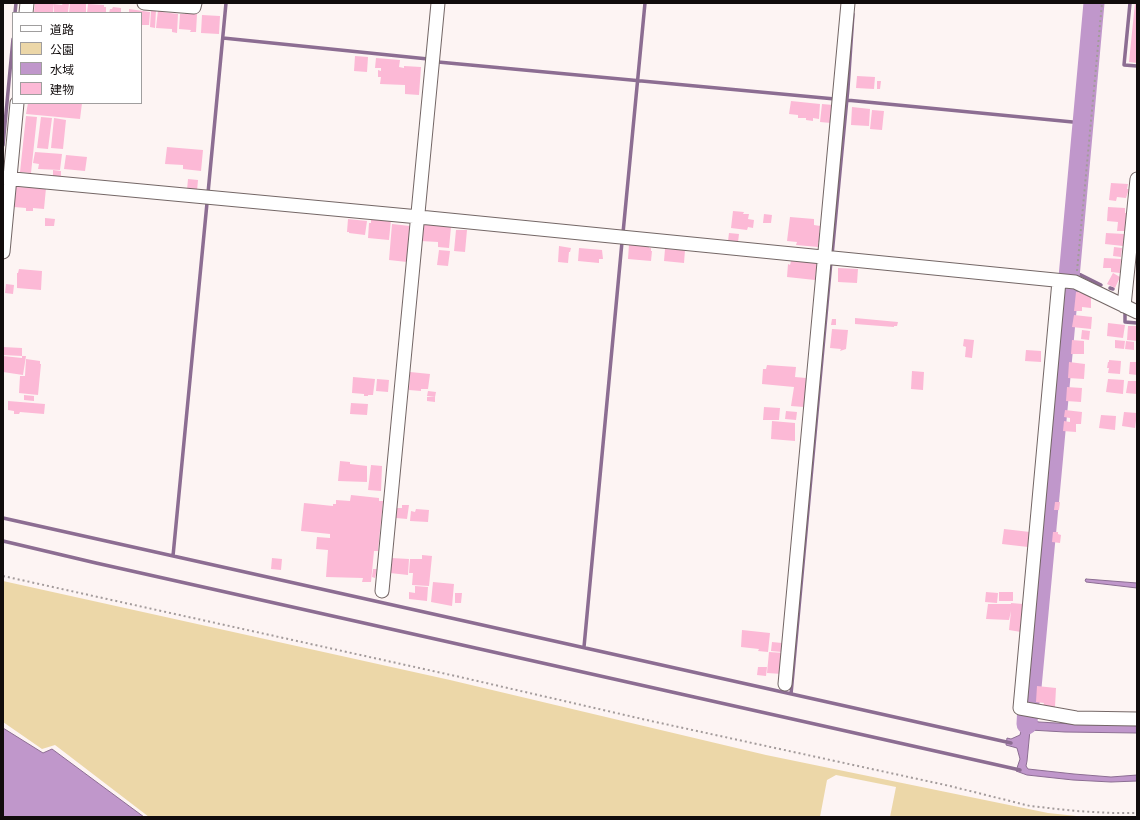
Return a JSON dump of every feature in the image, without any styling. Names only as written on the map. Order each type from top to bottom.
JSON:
[{"type":"street","points":[[144,3],[194,7],[194,3]]},
{"type":"street","points":[[382,591],[419,217],[438,3]]},
{"type":"street","points":[[785,684],[830,258],[848,3]]},
{"type":"street","points":[[3,252],[7,178],[17,104]]},
{"type":"street","points":[[7,178],[830,258],[1069,278],[1137,312]]},
{"type":"street","points":[[1124,306],[1137,179]]},
{"type":"street","points":[[1069,278],[1020,694],[1020,708],[1076,718],[1137,718]]},
{"type":"path","points":[[1069,278],[1102,3]]},
{"type":"path","points":[[3,576],[460,677],[651,721],[950,786],[1030,806],[1088,812],[1137,813]]},
{"type":"green space","points":[[3,581],[450,680],[766,755],[1048,813],[1086,817],[890,817],[896,787],[836,775],[827,780],[820,817],[149,817],[55,745],[42,749],[3,722]]},
{"type":"water","points":[[1086,579],[1137,583],[1137,588],[1086,582]]},
{"type":"water","points":[[1024,719],[1039,722],[1073,724],[1137,724],[1137,733],[1030,730],[1026,766],[1028,769],[1111,777],[1137,775],[1137,781],[1111,782],[1073,780],[1027,775],[1016,771],[1020,759],[1017,748],[1006,745],[1007,738],[1011,739],[1020,735]]},
{"type":"water","points":[[3,728],[43,753],[52,749],[144,817],[3,817]]},
{"type":"building","points":[[35,3],[54,3],[53,12],[34,12]]},
{"type":"building","points":[[63,3],[69,3],[68,12],[54,12],[54,4],[62,5]]},
{"type":"building","points":[[70,3],[86,3],[86,12],[69,12]]},
{"type":"building","points":[[1135,3],[1137,3],[1137,63],[1129,62]]},
{"type":"building","points":[[88,4],[104,5],[104,7],[106,7],[106,12],[87,12]]},
{"type":"building","points":[[113,7],[121,8],[121,12],[109,12],[110,9]]},
{"type":"building","points":[[129,9],[150,12],[149,25],[142,25],[142,12],[129,12]]},
{"type":"building","points":[[151,10],[156,10],[155,28],[150,27]]},
{"type":"building","points":[[158,10],[178,14],[177,33],[172,32],[172,29],[156,28]]},
{"type":"building","points":[[180,14],[197,14],[196,32],[179,29]]},
{"type":"building","points":[[202,15],[220,16],[219,34],[201,33]]},
{"type":"building","points":[[355,56],[368,57],[367,72],[354,71]]},
{"type":"building","points":[[376,58],[400,60],[399,67],[404,68],[404,66],[421,67],[419,95],[405,94],[405,85],[380,84],[381,77],[378,77],[378,70],[381,71],[381,68],[375,68]]},
{"type":"building","points":[[857,76],[875,77],[874,89],[856,88]]},
{"type":"building","points":[[877,81],[881,81],[880,89],[877,89]]},
{"type":"building","points":[[791,101],[820,104],[819,119],[813,118],[813,121],[806,120],[806,118],[798,118],[798,115],[789,114]]},
{"type":"building","points":[[28,104],[82,104],[80,119],[26,114]]},
{"type":"building","points":[[822,104],[833,105],[831,123],[820,122]]},
{"type":"building","points":[[852,107],[870,109],[869,126],[851,125]]},
{"type":"building","points":[[872,110],[884,111],[882,130],[870,129]]},
{"type":"building","points":[[26,116],[37,117],[31,173],[20,172]]},
{"type":"building","points":[[41,117],[52,118],[48,149],[37,148]]},
{"type":"building","points":[[54,118],[66,120],[63,149],[51,148]]},
{"type":"building","points":[[167,147],[203,150],[201,171],[183,169],[183,165],[165,164]]},
{"type":"building","points":[[35,152],[62,154],[60,170],[38,169],[39,164],[33,163]]},
{"type":"building","points":[[66,155],[87,157],[85,171],[64,169]]},
{"type":"building","points":[[53,170],[61,171],[61,178],[53,177]]},
{"type":"building","points":[[188,179],[198,180],[197,191],[187,190]]},
{"type":"building","points":[[1111,183],[1128,184],[1127,189],[1129,189],[1126,198],[1117,197],[1116,201],[1109,200]]},
{"type":"building","points":[[16,187],[46,188],[44,209],[33,208],[33,211],[26,211],[26,208],[14,207]]},
{"type":"building","points":[[1108,207],[1125,208],[1125,213],[1128,213],[1126,231],[1117,231],[1118,222],[1107,221]]},
{"type":"building","points":[[733,211],[749,214],[748,219],[754,220],[753,228],[748,227],[747,230],[731,228]]},
{"type":"building","points":[[764,214],[772,215],[771,223],[763,223]]},
{"type":"building","points":[[790,217],[814,219],[814,225],[820,226],[819,233],[822,233],[821,243],[818,242],[818,247],[796,245],[797,242],[787,241]]},
{"type":"building","points":[[45,218],[55,219],[54,226],[45,226]]},
{"type":"building","points":[[348,219],[367,221],[365,235],[347,232]]},
{"type":"building","points":[[371,219],[391,220],[389,240],[368,238],[369,223],[371,223]]},
{"type":"building","points":[[424,223],[451,227],[449,248],[438,247],[438,242],[421,241]]},
{"type":"building","points":[[392,224],[410,226],[407,262],[389,260]]},
{"type":"building","points":[[456,230],[467,230],[465,252],[454,251]]},
{"type":"building","points":[[729,233],[739,234],[738,242],[728,241]]},
{"type":"building","points":[[1106,233],[1124,234],[1125,240],[1123,240],[1123,246],[1105,244]]},
{"type":"building","points":[[629,244],[649,246],[652,251],[651,261],[628,259]]},
{"type":"building","points":[[559,246],[571,248],[568,263],[558,262]]},
{"type":"building","points":[[1114,247],[1122,248],[1121,257],[1113,256]]},
{"type":"building","points":[[579,248],[602,250],[603,259],[599,259],[599,263],[578,261]]},
{"type":"building","points":[[665,249],[685,250],[684,263],[664,261]]},
{"type":"building","points":[[439,250],[450,251],[448,266],[437,265]]},
{"type":"building","points":[[1104,258],[1121,259],[1120,273],[1111,272],[1111,268],[1103,268]]},
{"type":"building","points":[[791,261],[817,263],[815,280],[787,277],[788,264],[790,265]]},
{"type":"building","points":[[838,268],[858,269],[857,283],[838,282]]},
{"type":"building","points":[[19,269],[42,271],[41,290],[17,288],[17,273]]},
{"type":"building","points":[[1113,273],[1120,277],[1115,288],[1107,284]]},
{"type":"building","points":[[6,284],[14,285],[13,294],[5,293]]},
{"type":"building","points":[[1076,292],[1087,293],[1087,295],[1091,296],[1091,308],[1082,307],[1082,311],[1074,311]]},
{"type":"building","points":[[1074,315],[1092,317],[1091,329],[1072,327]]},
{"type":"building","points":[[855,318],[898,322],[897,326],[894,327],[855,324]]},
{"type":"building","points":[[832,319],[836,319],[836,325],[831,325]]},
{"type":"building","points":[[1108,323],[1125,325],[1123,338],[1107,336]]},
{"type":"building","points":[[1128,326],[1137,326],[1137,341],[1127,340]]},
{"type":"building","points":[[832,329],[848,330],[846,349],[840,351],[841,349],[830,348]]},
{"type":"building","points":[[1082,330],[1090,331],[1089,340],[1081,339]]},
{"type":"building","points":[[964,339],[974,340],[972,358],[965,357],[966,347],[963,346]]},
{"type":"building","points":[[1072,340],[1084,341],[1084,354],[1071,354]]},
{"type":"building","points":[[1115,340],[1125,341],[1124,349],[1115,348]]},
{"type":"building","points":[[1126,341],[1134,342],[1134,350],[1125,349]]},
{"type":"building","points":[[3,347],[22,348],[22,356],[3,355]]},
{"type":"building","points":[[1026,350],[1041,351],[1041,362],[1025,361]]},
{"type":"building","points":[[3,356],[22,358],[22,356],[26,356],[23,375],[3,372]]},
{"type":"building","points":[[26,359],[40,361],[41,364],[38,395],[19,393],[20,376],[25,376]]},
{"type":"building","points":[[1109,360],[1121,361],[1120,374],[1108,373],[1109,368],[1107,368]]},
{"type":"building","points":[[1069,362],[1085,364],[1084,379],[1068,378]]},
{"type":"building","points":[[1130,362],[1137,362],[1137,375],[1129,374]]},
{"type":"building","points":[[767,365],[796,367],[795,377],[806,378],[804,407],[791,406],[794,387],[762,384],[763,369],[766,369]]},
{"type":"building","points":[[912,371],[924,372],[923,390],[911,389]]},
{"type":"building","points":[[410,372],[430,374],[428,389],[421,389],[421,391],[409,390]]},
{"type":"building","points":[[353,377],[375,379],[373,395],[364,396],[364,394],[352,393]]},
{"type":"building","points":[[377,379],[389,380],[388,392],[376,391]]},
{"type":"building","points":[[1108,379],[1124,380],[1123,394],[1106,392]]},
{"type":"building","points":[[1128,381],[1137,381],[1137,394],[1126,393]]},
{"type":"building","points":[[1067,387],[1082,388],[1081,402],[1066,401]]},
{"type":"building","points":[[428,391],[436,392],[435,397],[427,396]]},
{"type":"building","points":[[24,395],[34,396],[34,401],[24,400]]},
{"type":"building","points":[[427,397],[435,397],[435,402],[427,401]]},
{"type":"building","points":[[8,401],[45,404],[44,414],[20,412],[19,414],[14,414],[14,411],[8,410]]},
{"type":"building","points":[[351,403],[368,404],[367,415],[350,414]]},
{"type":"building","points":[[764,407],[780,408],[779,420],[763,420]]},
{"type":"building","points":[[1065,410],[1082,412],[1081,424],[1076,424],[1076,432],[1063,431],[1064,421],[1070,422],[1070,418],[1064,417]]},
{"type":"building","points":[[786,411],[797,412],[796,420],[785,419]]},
{"type":"building","points":[[1124,412],[1137,413],[1135,428],[1122,426]]},
{"type":"building","points":[[1101,415],[1116,416],[1115,430],[1099,428]]},
{"type":"building","points":[[772,421],[795,423],[795,441],[771,439]]},
{"type":"building","points":[[340,461],[367,466],[367,482],[338,481]]},
{"type":"building","points":[[371,465],[382,466],[381,491],[368,490]]},
{"type":"building","points":[[351,495],[379,498],[379,501],[383,501],[378,551],[374,551],[371,582],[362,582],[363,578],[326,577],[328,550],[316,549],[317,537],[330,538],[330,534],[301,531],[304,503],[333,506],[333,504],[336,504],[336,500],[350,501]]},
{"type":"building","points":[[1055,502],[1060,502],[1059,510],[1054,510]]},
{"type":"building","points":[[402,505],[409,505],[407,519],[396,518],[397,508],[402,508]]},
{"type":"building","points":[[416,509],[429,510],[428,522],[410,521],[411,511],[415,512]]},
{"type":"building","points":[[1004,529],[1030,532],[1028,547],[1002,544]]},
{"type":"building","points":[[1053,532],[1058,532],[1058,534],[1061,535],[1060,543],[1052,542]]},
{"type":"building","points":[[422,555],[432,556],[429,586],[412,585],[413,573],[409,573],[410,559],[422,559]]},
{"type":"building","points":[[272,558],[282,559],[281,570],[271,569]]},
{"type":"building","points":[[391,558],[409,559],[408,575],[390,573]]},
{"type":"building","points":[[373,569],[377,569],[375,578],[372,577]]},
{"type":"building","points":[[433,582],[454,584],[452,606],[431,602]]},
{"type":"building","points":[[415,586],[428,587],[427,601],[409,599],[409,592],[415,593]]},
{"type":"building","points":[[986,592],[998,593],[997,603],[985,602]]},
{"type":"building","points":[[999,592],[1013,592],[1013,601],[999,601]]},
{"type":"building","points":[[455,593],[462,593],[461,603],[455,603]]},
{"type":"building","points":[[988,604],[1023,604],[1021,632],[1009,630],[1011,611],[1009,620],[986,619]]},
{"type":"building","points":[[742,630],[770,633],[768,652],[758,651],[759,649],[741,647]]},
{"type":"building","points":[[772,642],[782,643],[782,652],[771,651]]},
{"type":"building","points":[[769,652],[784,653],[782,674],[767,673]]},
{"type":"building","points":[[758,667],[767,667],[766,676],[757,675]]},
{"type":"building","points":[[1037,686],[1056,688],[1055,707],[1043,706],[1044,703],[1036,702]]},
{"type":"waterway","points":[[15,12],[16,3]]},
{"type":"waterway","points":[[208,193],[226,3]]},
{"type":"waterway","points":[[623,233],[645,3]]},
{"type":"waterway","points":[[1027,724],[1094,3]]},
{"type":"waterway","points":[[1130,3],[1124,65],[1137,66]]},
{"type":"waterway","points":[[832,255],[848,88],[853,14]]},
{"type":"waterway","points":[[223,38],[428,59]]},
{"type":"waterway","points":[[3,145],[12,50]]},
{"type":"waterway","points":[[438,62],[835,99]]},
{"type":"waterway","points":[[846,100],[1083,123]]},
{"type":"waterway","points":[[173,556],[207,203]]},
{"type":"waterway","points":[[584,647],[622,242]]},
{"type":"waterway","points":[[791,694],[831,261]]},
{"type":"waterway","points":[[1070,272],[1081,275],[1101,285]]},
{"type":"waterway","points":[[1125,313],[1125,322],[1137,323]]},
{"type":"waterway","points":[[3,518],[1011,743]]},
{"type":"waterway","points":[[3,541],[1020,770]]}]
